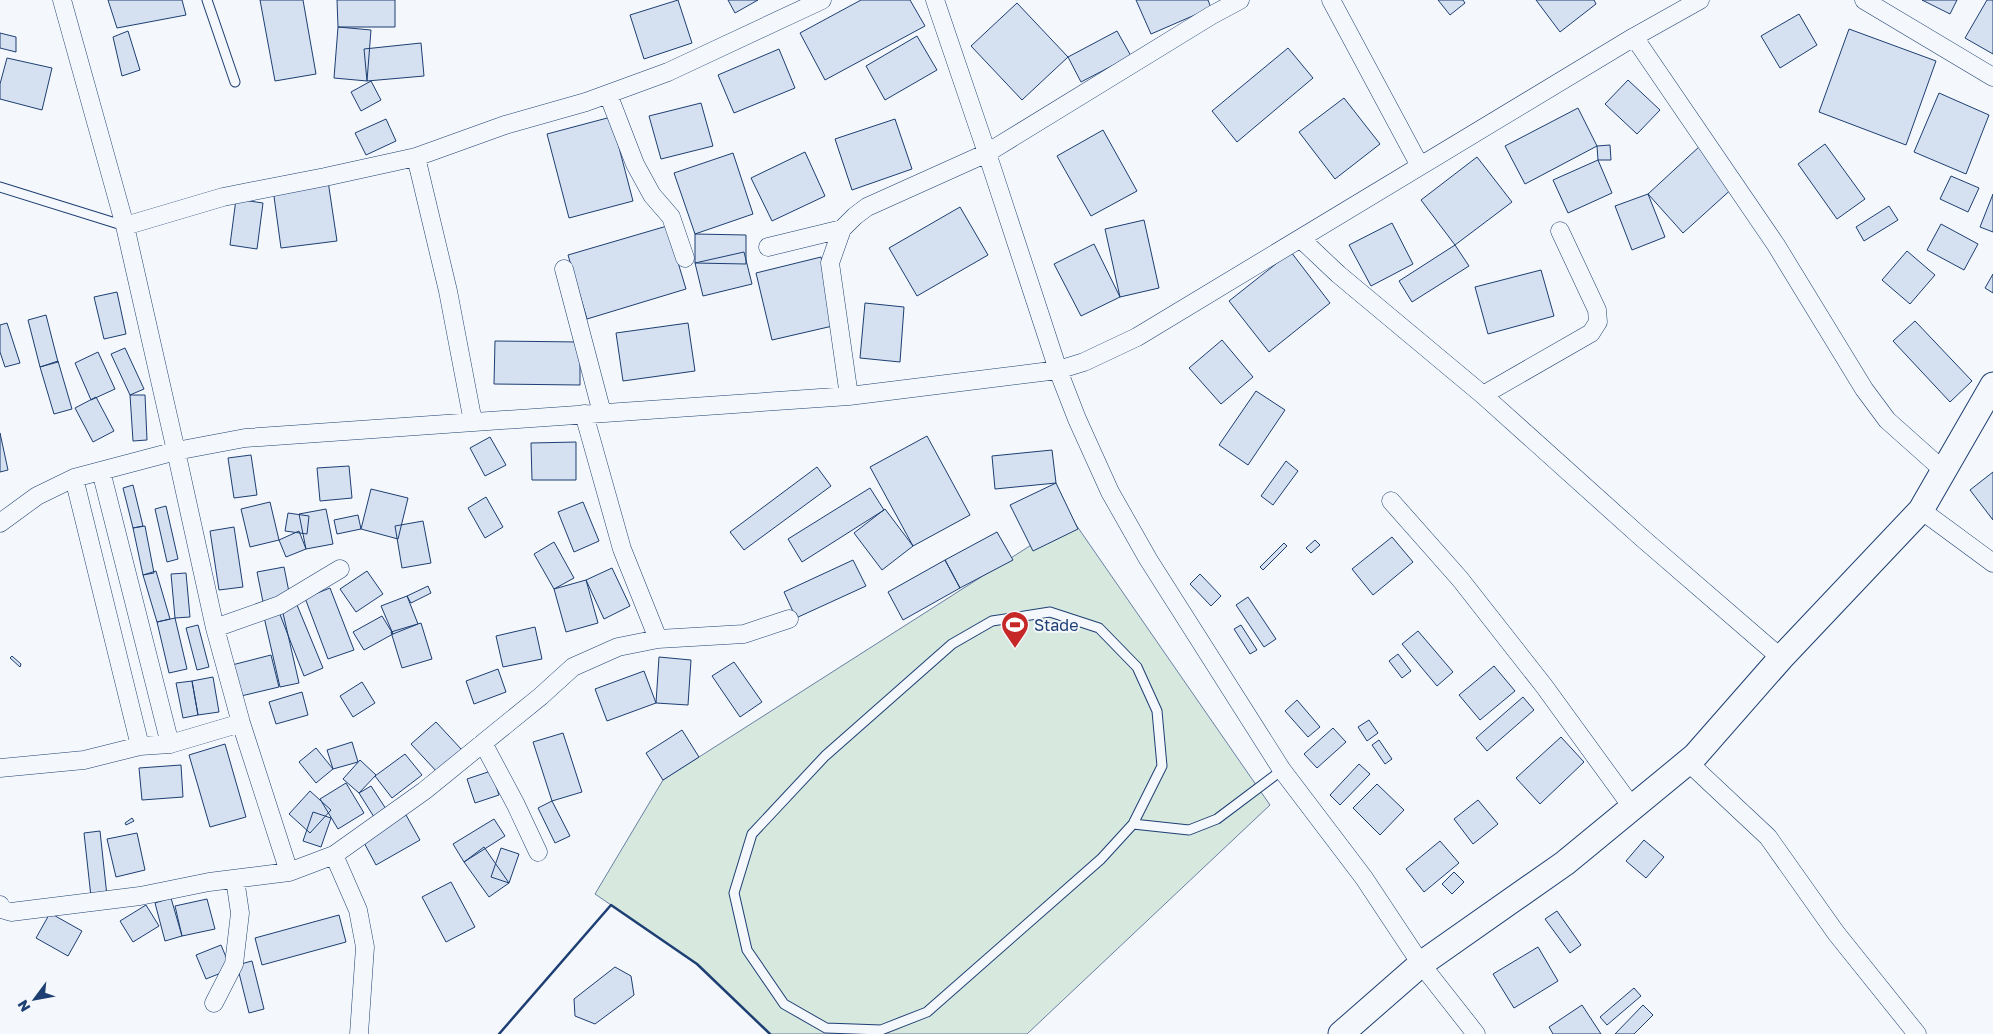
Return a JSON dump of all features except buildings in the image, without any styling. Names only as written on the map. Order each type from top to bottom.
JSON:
[{"type":"main road","points":[[1342,1034],[1421,964],[1565,863],[1696,756],[1781,658],[1921,510],[1993,385]]},
{"type":"street","points":[[62,0],[125,226],[214,628],[241,724],[289,872]]},
{"type":"street","points":[[125,226],[223,197],[416,157],[497,128],[608,94],[668,72],[822,0]]},
{"type":"street","points":[[936,0],[1058,370],[1077,419],[1110,492],[1148,559],[1282,770],[1364,878],[1421,964],[1476,1034]]},
{"type":"street","points":[[849,396],[830,263],[842,229],[867,207],[987,152],[1212,15],[1240,0]]},
{"type":"street","points":[[1331,0],[1420,166]]},
{"type":"street","points":[[0,523],[37,496],[74,478],[176,452],[246,438],[849,396],[1058,370],[1084,362],[1137,337],[1700,0]]},
{"type":"street","points":[[1864,0],[1993,77]]},
{"type":"street","points":[[1634,38],[1776,245],[1864,389],[1887,420],[1943,470]]},
{"type":"street","points":[[608,94],[635,164],[652,195],[671,217],[685,258]]},
{"type":"street","points":[[416,157],[448,291],[473,422]]},
{"type":"street","points":[[768,247],[842,229]]},
{"type":"street","points":[[1483,395],[1591,333],[1598,322],[1598,310],[1560,230]]},
{"type":"street","points":[[1301,238],[1338,274],[1483,395],[1641,537],[1781,658]]},
{"type":"street","points":[[564,269],[602,413]]},
{"type":"street","points":[[584,414],[622,549],[658,640]]},
{"type":"street","points":[[101,471],[170,744]]},
{"type":"street","points":[[74,478],[140,746]]},
{"type":"street","points":[[1391,501],[1466,586],[1544,686],[1632,807]]},
{"type":"street","points":[[1921,510],[1993,563]]},
{"type":"street","points":[[214,628],[280,605],[340,569]]},
{"type":"street","points":[[0,905],[1,909],[11,912],[140,896],[209,882],[289,872],[334,855],[424,791],[541,696],[573,667],[618,648],[658,640],[744,634],[790,619]]},
{"type":"street","points":[[0,768],[84,760],[140,746],[170,744],[241,724]]},
{"type":"street","points":[[483,743],[516,805],[538,852]]},
{"type":"street","points":[[1688,762],[1768,837],[1836,933],[1917,1034]]},
{"type":"street","points":[[334,855],[358,910],[365,947],[359,1034]]},
{"type":"street","points":[[214,1003],[234,964],[240,913],[235,879]]},
{"type":"lane","points":[[207,0],[235,82]]},
{"type":"lane","points":[[0,187],[125,226]]},
{"type":"lane","points":[[1050,612],[1083,622],[1099,628],[1137,667],[1157,711],[1162,766],[1133,824],[1100,859],[927,1012],[881,1030],[826,1028],[784,1004],[747,950],[734,893],[752,834],[825,756],[952,644],[992,621],[1050,612]]},
{"type":"lane","points":[[1133,824],[1189,830],[1217,819],[1282,770]]},
{"type":"shaded area","name":"Stade","points":[[1072,519],[1270,805],[1027,1034],[770,1034],[697,964],[595,894],[663,780]]},
{"type":"wall","points":[[499,1034],[611,905],[697,964],[770,1034]]},
{"type":"place","name":"Stade","points":[[1015,649]]}]
